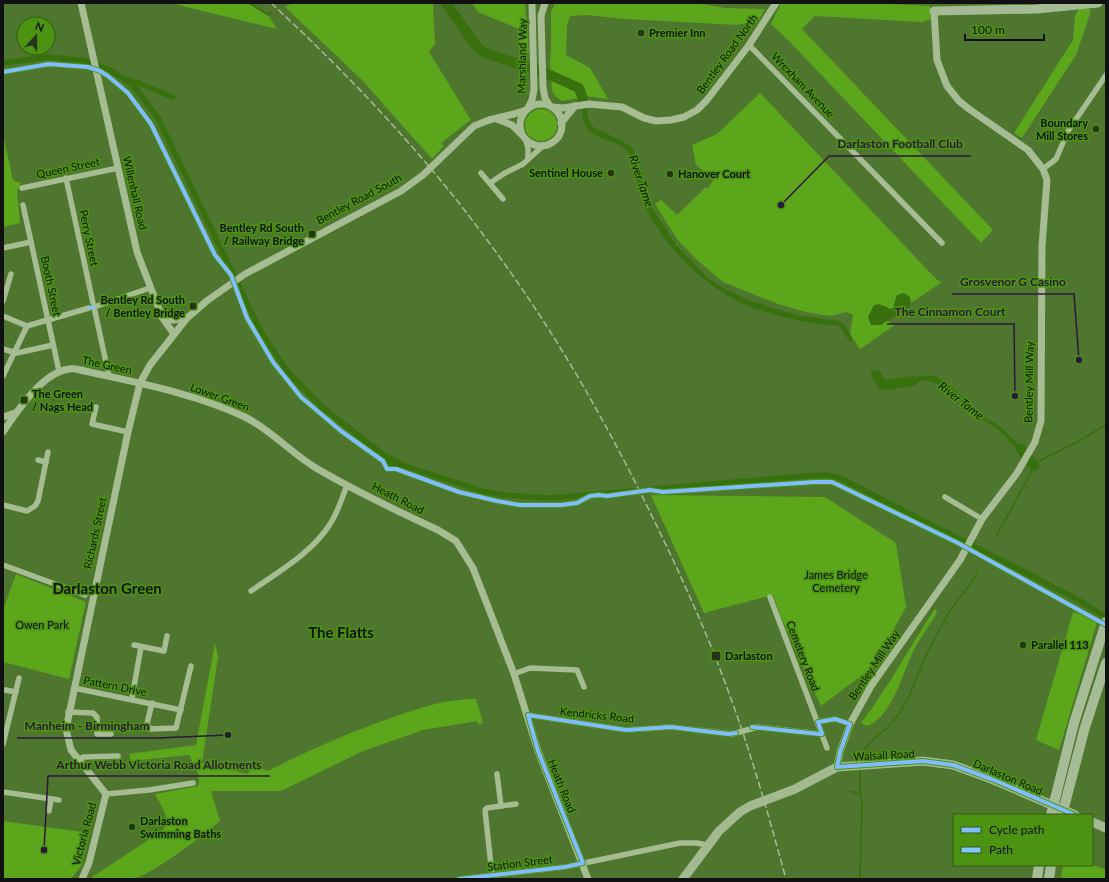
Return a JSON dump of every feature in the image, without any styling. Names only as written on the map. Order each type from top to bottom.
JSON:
[{"type":"highway","points":[[934,11],[1037,9],[1098,3]]},
{"type":"highway","points":[[1062,814],[1074,723],[1105,626]]},
{"type":"highway","points":[[1051,814],[1106,663]]},
{"type":"highway","points":[[1037,879],[1039,866]]},
{"type":"highway","points":[[1049,879],[1051,866]]},
{"type":"main road","name":"Walsall Road","points":[[707,845],[729,821],[750,806],[775,797],[837,767],[867,764],[932,762]]},
{"type":"main road","name":"Darlaston Road","points":[[932,762],[966,769],[1073,814]]},
{"type":"main road","points":[[1093,822],[1106,828]]},
{"type":"main road","points":[[683,879],[707,845]]},
{"type":"street","name":"Willenhall Road","points":[[81,3],[136,248],[162,317],[174,334]]},
{"type":"street","name":"Marshland Way","points":[[527,109],[534,95],[535,78],[532,3]]},
{"type":"street","name":"Marshland Way","points":[[545,3],[541,16],[543,82],[544,94],[551,107]]},
{"type":"street","name":"Bentley Road North","points":[[551,107],[563,108],[589,104],[622,107],[644,118],[656,121],[684,117],[697,110],[707,100],[749,45],[775,5]]},
{"type":"street","name":"Bentley Mill Way","points":[[837,767],[838,755],[850,724],[870,686],[960,560],[982,519],[1028,457],[1040,427],[1042,413],[1042,246],[1048,186],[1043,169],[1028,150],[969,109],[959,101],[947,86],[937,60],[934,11]]},
{"type":"street","name":"Wrexham Avenue","points":[[749,45],[942,243]]},
{"type":"street","points":[[1043,169],[1056,158],[1068,131],[1106,75]]},
{"type":"street","points":[[528,160],[528,148],[520,125],[522,114],[527,109],[538,104],[551,107],[557,112],[561,123]]},
{"type":"street","points":[[494,118],[512,125],[525,138],[535,145],[544,145],[550,143],[557,137],[561,123],[576,106]]},
{"type":"street","name":"Bentley Road South","points":[[187,318],[230,283],[244,274],[401,191],[438,162],[470,130],[484,121],[527,109]]},
{"type":"street","points":[[490,183],[528,160],[544,145]]},
{"type":"street","name":"Queen Street","points":[[22,188],[118,168]]},
{"type":"street","points":[[481,173],[503,199]]},
{"type":"street","name":"Perry Street","points":[[66,178],[92,306],[109,376]]},
{"type":"street","name":"Booth Street","points":[[23,205],[59,371]]},
{"type":"street","points":[[3,248],[31,242]]},
{"type":"street","points":[[3,301],[11,274]]},
{"type":"street","points":[[3,316],[27,326],[150,288]]},
{"type":"street","points":[[162,317],[173,320],[187,318]]},
{"type":"street","points":[[140,383],[150,365],[187,318]]},
{"type":"street","points":[[3,376],[27,326]]},
{"type":"street","points":[[3,349],[14,353],[53,345]]},
{"type":"street","name":"The Green","points":[[59,371],[69,368],[76,369],[140,383]]},
{"type":"street","points":[[3,432],[15,413],[44,382],[59,371]]},
{"type":"street","name":"Richards Street","points":[[106,794],[78,760],[68,741],[66,729],[68,712],[128,432],[140,383]]},
{"type":"street","name":"Lower Green","points":[[140,383],[218,406],[244,417],[258,425],[304,461],[347,485]]},
{"type":"street","points":[[96,407],[92,424],[128,432]]},
{"type":"street","points":[[3,417],[15,413]]},
{"type":"street","points":[[3,505],[26,511],[34,506],[38,501],[48,452]]},
{"type":"street","points":[[38,460],[46,462]]},
{"type":"street","points":[[251,591],[294,560],[319,538],[335,516],[347,485]]},
{"type":"street","name":"Heath Road","points":[[347,485],[438,530],[449,536],[461,547],[483,590],[514,674],[538,751],[588,879]]},
{"type":"street","points":[[945,497],[982,519]]},
{"type":"street","points":[[3,565],[85,595]]},
{"type":"street","name":"Cemetery Road","points":[[770,597],[827,748]]},
{"type":"street","points":[[134,645],[164,651],[167,636]]},
{"type":"street","points":[[132,698],[142,647]]},
{"type":"street","points":[[152,703],[147,724],[150,728],[172,729],[177,726],[191,666]]},
{"type":"street","points":[[514,674],[530,668],[577,670],[584,688]]},
{"type":"street","points":[[3,744],[19,678]]},
{"type":"street","name":"Pattern Drive","points":[[74,688],[132,698],[181,710]]},
{"type":"street","points":[[5,690],[16,692]]},
{"type":"street","points":[[68,712],[93,713],[97,717],[97,734],[111,734]]},
{"type":"street","name":"Kendricks Road","points":[[528,715],[626,730],[671,726],[728,734],[736,733],[752,727],[822,734]]},
{"type":"street","points":[[3,718],[10,720]]},
{"type":"street","points":[[818,722],[835,719],[850,724]]},
{"type":"street","points":[[78,760],[83,757],[118,756]]},
{"type":"street","points":[[497,774],[501,806]]},
{"type":"street","points":[[106,794],[149,790],[193,782]]},
{"type":"street","points":[[3,792],[59,800]]},
{"type":"street","name":"Victoria Road","points":[[82,879],[89,863],[106,794]]},
{"type":"street","points":[[49,811],[51,799]]},
{"type":"street","points":[[492,875],[485,810],[516,804]]},
{"type":"street","name":"Station Street","points":[[460,879],[565,867],[680,843],[698,843],[707,845]]},
{"type":"green space","points":[[170,3],[249,3],[268,15],[277,29]]},
{"type":"green space","points":[[292,3],[433,3],[435,44],[429,52],[471,120],[441,143],[444,146],[432,159],[362,80],[285,7]]},
{"type":"green space","points":[[472,3],[525,3],[529,53],[520,49],[517,28],[478,12]]},
{"type":"green space","points":[[555,3],[696,3],[725,8],[765,9],[759,20],[738,25],[625,19],[587,15],[570,16],[567,25],[566,55],[590,68],[608,99],[585,96],[583,90],[579,92],[580,98],[562,101],[556,97],[552,91],[550,62],[551,12]]},
{"type":"green space","points":[[781,3],[873,3],[930,6],[931,19],[922,22],[815,16],[802,29],[993,230],[981,243],[789,41],[771,24]]},
{"type":"green space","points":[[1079,9],[1089,9],[1091,11],[1076,55],[1022,138],[1014,133],[1073,40],[1075,16]]},
{"type":"green space","points":[[760,93],[937,280],[942,282],[911,303],[910,297],[895,300],[894,308],[890,309],[883,305],[881,325],[886,320],[895,325],[860,349],[850,334],[853,315],[847,312],[830,316],[806,312],[778,304],[723,282],[697,260],[677,239],[655,204],[661,200],[677,215],[706,187],[707,189],[714,179],[696,165],[692,145],[717,134]]},
{"type":"green space","points":[[541,109],[547,110],[554,116],[557,125],[556,131],[550,138],[541,141],[535,140],[528,134],[525,125],[526,119],[532,112]]},
{"type":"green space","points":[[3,134],[13,180],[21,183],[17,191],[20,223],[3,227]]},
{"type":"green space","name":"James Bridge Cemetery","points":[[651,495],[825,497],[896,543],[906,607],[873,667],[821,706],[783,622],[773,595],[704,613]]},
{"type":"green space","name":"Owen Park","points":[[16,574],[86,602],[69,679],[3,662],[3,610]]},
{"type":"green space","points":[[935,609],[937,611],[935,616],[915,647],[890,704],[876,721],[867,726],[861,723],[881,695]]},
{"type":"green space","points":[[1073,612],[1098,619],[1059,750],[1036,740]]},
{"type":"green space","points":[[215,643],[218,657],[202,763],[248,774],[252,766],[268,771],[346,735],[414,710],[455,700],[476,699],[483,723],[478,724],[477,721],[423,730],[363,751],[281,791],[211,791],[220,821],[178,854],[165,863],[141,876],[132,879],[89,879],[162,831],[168,823],[164,811],[155,794],[198,786],[198,774],[189,755],[131,761],[129,754],[196,745]]},
{"type":"green space","points":[[3,821],[90,833],[81,866],[71,879],[3,879]]},
{"type":"green space","points":[[1063,866],[1093,866],[1106,869],[1106,879],[1061,879]]},
{"type":"water","points":[[580,85],[585,96],[588,117],[593,127],[622,141],[633,149],[650,205],[677,246],[707,277],[725,289],[748,300],[796,315],[838,321],[845,325],[853,340],[850,342],[839,326],[818,324],[788,318],[759,310],[742,303],[725,294],[692,269],[665,238],[645,206],[632,161],[627,151],[618,144],[596,136],[588,129],[585,124],[579,93],[576,89]]},
{"type":"water","points":[[904,293],[910,297],[910,306],[881,325],[871,325],[868,317],[874,305],[879,304],[890,309],[893,308],[897,295]]},
{"type":"water","points":[[876,375],[882,379],[898,381],[927,375],[935,376],[952,387],[976,412],[998,425],[1025,450],[1022,455],[1000,431],[974,414],[956,395],[941,385],[924,380],[901,387],[883,388],[873,377]]},
{"type":"water","points":[[381,453],[405,466],[390,469],[388,468]]},
{"type":"waterway","points":[[249,3],[268,15],[271,12]]},
{"type":"waterway","name":"River Tame","points":[[446,3],[477,47],[485,53],[550,75],[579,88],[583,99]]},
{"type":"waterway","points":[[3,63],[48,57],[86,61],[110,70],[130,83],[138,91],[158,118],[261,332],[287,371],[322,407],[381,453],[405,466],[486,492],[504,495],[551,498],[827,475],[840,478],[1075,598],[1106,617]]},
{"type":"waterway","points":[[128,79],[173,97]]},
{"type":"waterway","name":"River Tame","points":[[876,375],[882,384],[886,385],[913,381]]},
{"type":"waterway","name":"River Tame","points":[[997,535],[1037,462],[1079,441],[1106,425]]},
{"type":"waterway","name":"River Tame","points":[[1021,449],[1034,466]]},
{"type":"waterway","points":[[860,762],[868,745],[892,723],[902,709],[913,688],[922,664],[946,618],[977,573]]},
{"type":"waterway","points":[[860,768],[862,805],[860,879]]},
{"type":"waterway","points":[[850,791],[860,794]]},
{"type":"railway","points":[[271,3],[359,89],[440,180],[513,275],[556,340],[576,374],[632,476],[671,556],[702,625],[746,741],[786,879]]},
{"type":"marked path","points":[[89,308],[94,307],[93,303]]},
{"type":"cycle path","points":[[3,72],[49,64],[88,67],[100,71],[108,76],[128,93],[151,124],[215,255],[231,275],[247,318],[273,362],[301,397],[341,431],[383,461],[387,469],[396,469],[459,492],[520,505],[561,505],[577,503],[590,496],[607,496],[650,490],[663,492],[832,482],[958,543],[1106,625]]},
{"type":"cycle path","points":[[459,879],[565,867],[583,863],[538,751],[528,715],[626,730],[671,727],[728,734],[736,733]]},
{"type":"cycle path","points":[[752,727],[822,734],[818,722],[835,719],[850,724],[840,752],[837,767],[923,761],[953,765],[994,780],[1073,814]]},
{"type":"place","name":"Premier Inn","points":[[641,33]]},
{"type":"place","name":"Boundary Mill Stores","points":[[1096,129]]},
{"type":"place","name":"Sentinel House","points":[[611,173]]},
{"type":"place","name":"Hanover Court","points":[[670,174]]},
{"type":"place","name":"Darlaston Football Club","points":[[781,205]]},
{"type":"place","name":"Bentley Rd South / Railway Bridge","points":[[312,234]]},
{"type":"place","name":"Bentley Rd South / Bentley Bridge","points":[[193,306]]},
{"type":"place","name":"Grosvenor G Casino","points":[[1079,360]]},
{"type":"place","name":"The Cinnamon Court","points":[[1015,396]]},
{"type":"place","name":"The Green / Nags Head","points":[[24,400]]},
{"type":"place","name":"Parallel 113","points":[[1023,645]]},
{"type":"place","name":"Darlaston","points":[[716,656]]},
{"type":"place","name":"Manheim - Birmingham","points":[[228,735]]},
{"type":"place","name":"Darlaston Swimming Baths","points":[[132,827]]},
{"type":"place","name":"Arthur Webb Victoria Road Allotments","points":[[44,850]]},
{"type":"district","name":"Darlaston Green","points":[[107,589]]},
{"type":"district","name":"The Flatts","points":[[341,633]]}]
